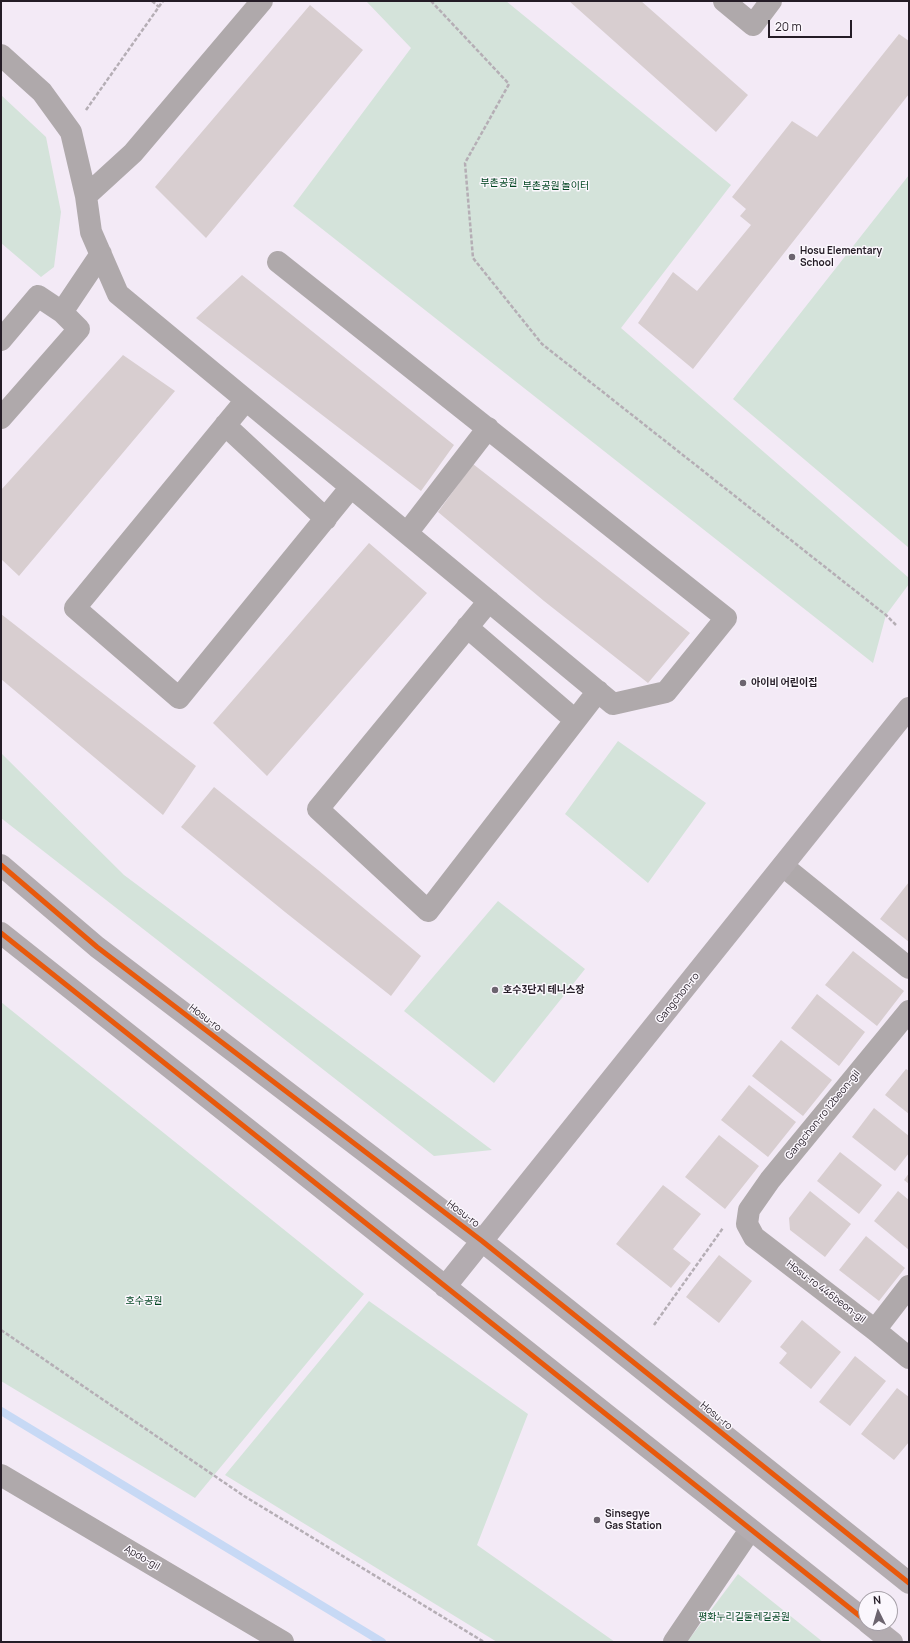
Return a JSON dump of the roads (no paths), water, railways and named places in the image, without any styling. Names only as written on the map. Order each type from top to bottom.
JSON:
[{"type":"main road","name":"Gangchon-ro","points":[[445,1287],[784,866],[909,708]]},
{"type":"main road","name":"Hosu-ro","points":[[1,865],[97,947],[482,1240],[908,1580]]},
{"type":"main road","points":[[1,933],[858,1615]]},
{"type":"main road","points":[[878,1631],[892,1642]]},
{"type":"street","points":[[86,196],[133,153],[262,1]]},
{"type":"street","points":[[724,1],[753,25],[771,1]]},
{"type":"street","points":[[1,55],[42,92],[71,132],[86,196],[91,232],[118,294],[613,704],[666,692],[726,618],[278,262]]},
{"type":"street","points":[[62,312],[101,254]]},
{"type":"street","points":[[1,340],[38,296],[62,312],[79,329],[1,418]]},
{"type":"street","points":[[246,400],[75,608],[179,698],[351,487]]},
{"type":"street","points":[[225,425],[326,519]]},
{"type":"street","points":[[407,533],[488,428]]},
{"type":"street","points":[[489,601],[318,809],[428,911],[598,691]]},
{"type":"street","points":[[467,627],[575,720]]},
{"type":"street","points":[[784,866],[909,968]]},
{"type":"street","name":"Gangchon-ro 12beon-gil","points":[[747,1224],[749,1210],[770,1180],[909,1011]]},
{"type":"street","name":"Hosu-ro 446beon-gil","points":[[747,1224],[754,1237],[909,1358]]},
{"type":"street","points":[[875,1330],[909,1286]]},
{"type":"street","name":"Apdo-gil","points":[[1,1475],[283,1642]]},
{"type":"street","points":[[674,1642],[750,1530]]},
{"type":"waterway","points":[[1,1411],[382,1642]]},
{"type":"place","name":"Hosu Elementary School","points":[[792,257]]},
{"type":"place","name":"아이비 어린이집","points":[[743,683]]},
{"type":"place","name":"호수3단지 테니스장","points":[[495,990]]},
{"type":"place","name":"Sinsegye Gas Station","points":[[597,1520]]},
{"type":"park label","name":"부촌공원","points":[[499,183]]},
{"type":"park label","name":"부촌공원 놀이터","points":[[556,186]]},
{"type":"park label","name":"호수공원","points":[[144,1301]]},
{"type":"park label","name":"평화누리길둘레길공원","points":[[744,1617]]}]
